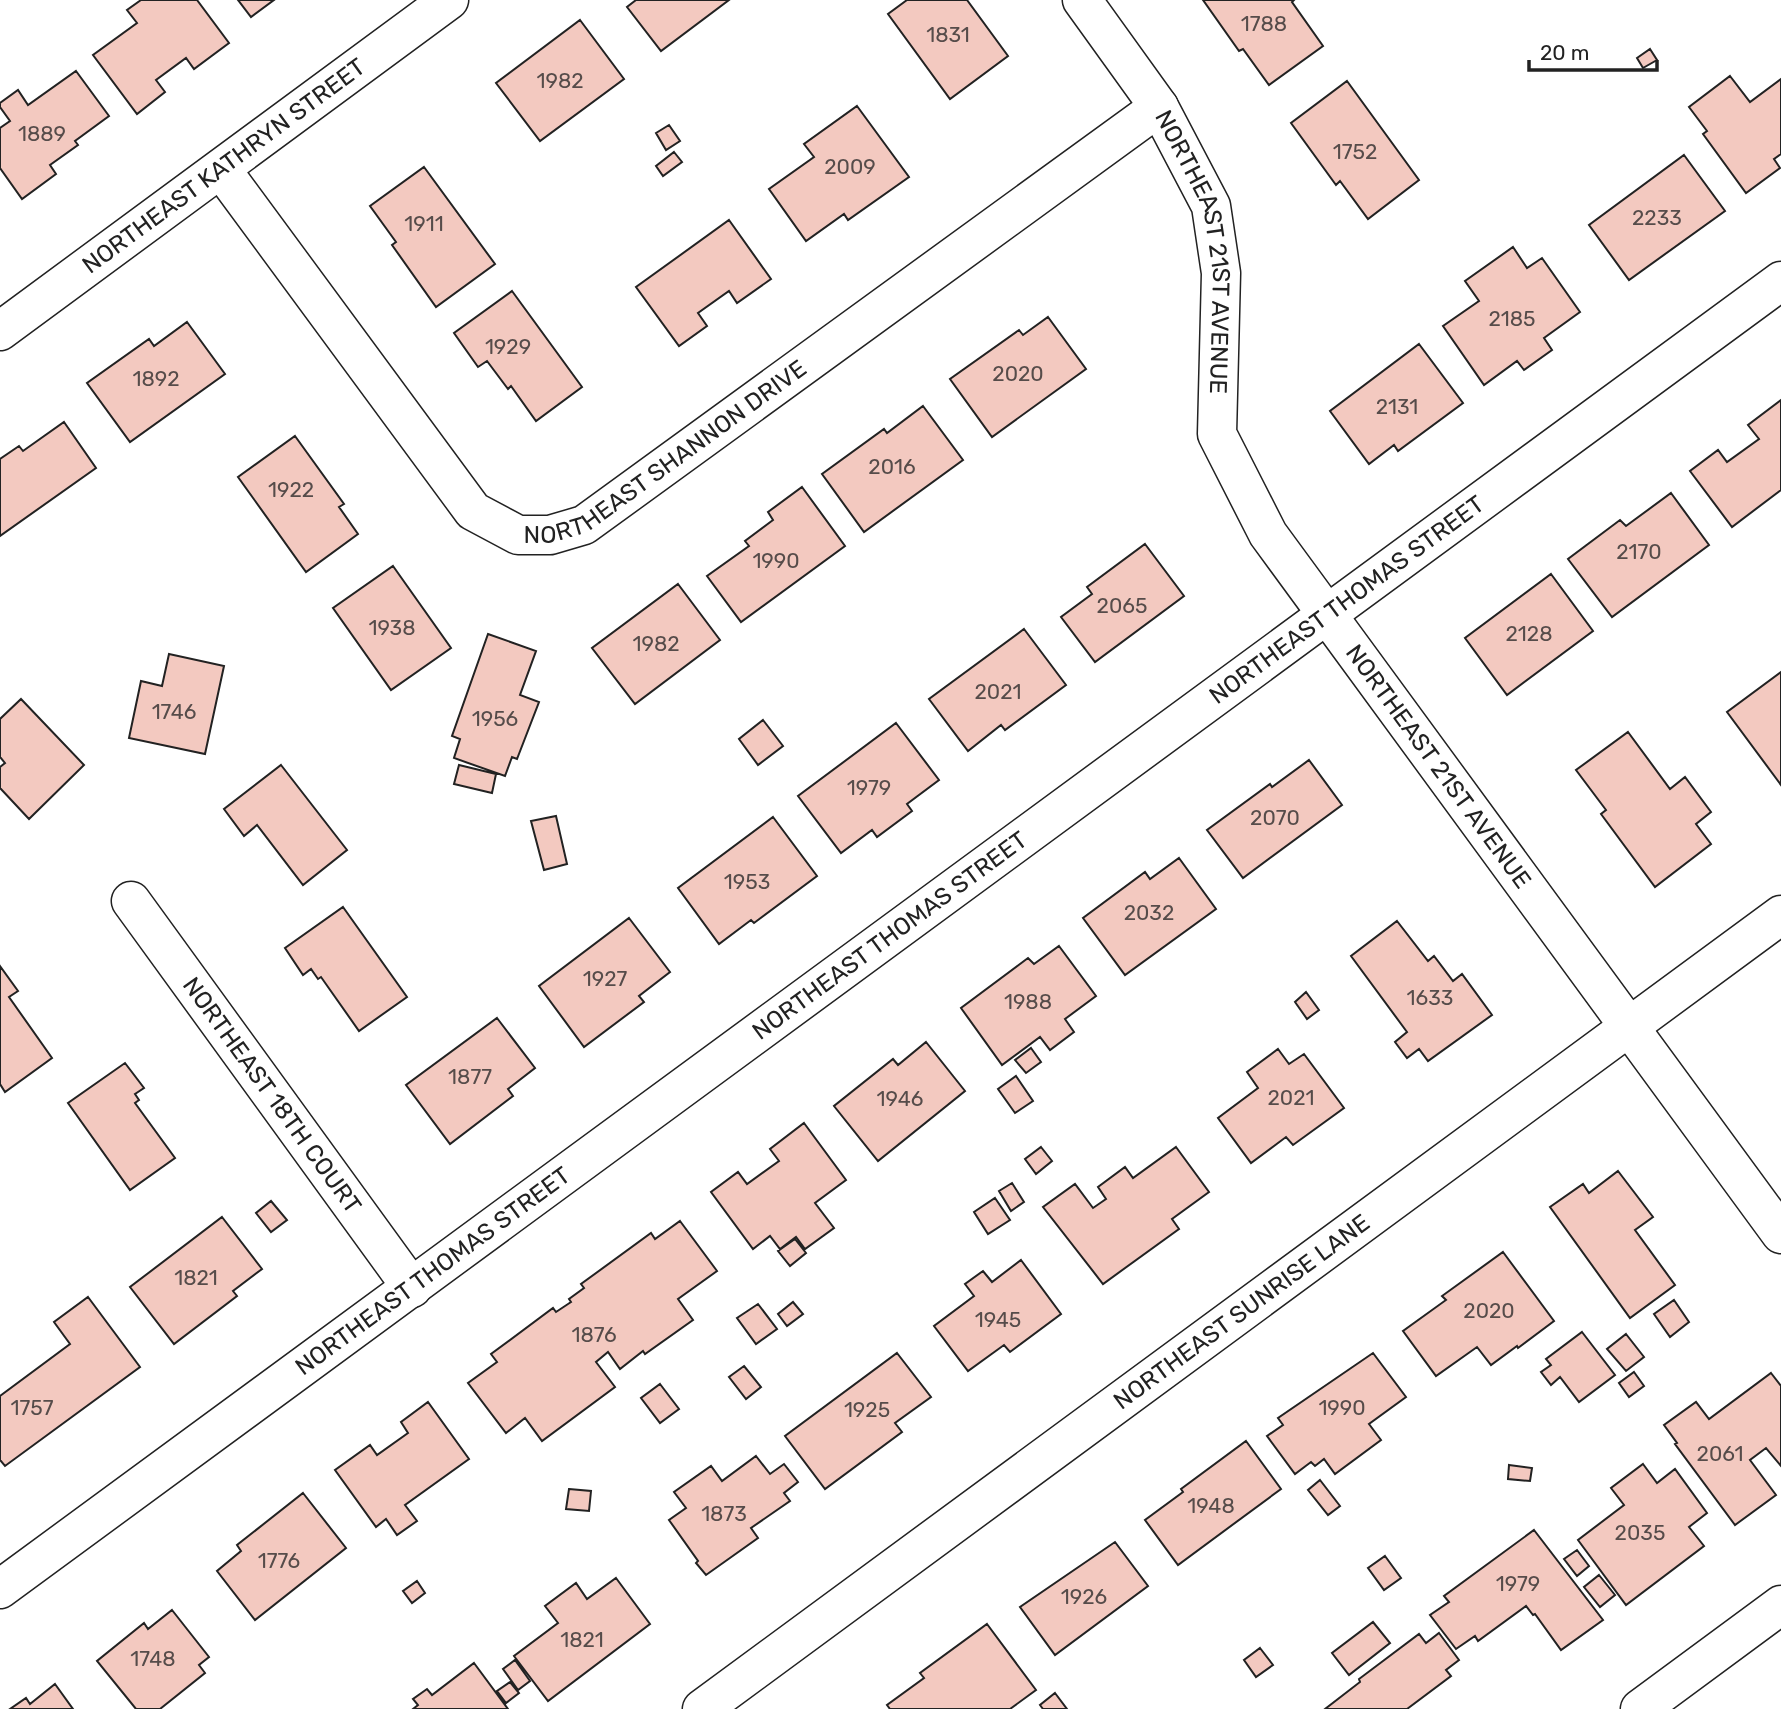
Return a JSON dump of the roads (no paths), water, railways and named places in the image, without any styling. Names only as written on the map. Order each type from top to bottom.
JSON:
[{"type":"street","name":"NORTHEAST KATHRYN STREET","points":[[0,331],[449,0]]},
{"type":"street","name":"NORTHEAST 21ST AVENUE","points":[[1082,0],[1159,107],[1211,206],[1221,273],[1217,434],[1268,534],[1781,1234]]},
{"type":"street","name":"NORTHEAST SHANNON DRIVE","points":[[220,169],[473,511],[518,535],[550,535],[584,525],[1159,107]]},
{"type":"street","name":"NORTHEAST THOMAS STREET","points":[[0,1589],[1781,281]]},
{"type":"street","name":"NORTHEAST 18TH COURT","points":[[131,901],[412,1288]]},
{"type":"street","name":"NORTHEAST SUNRISE LANE","points":[[702,1709],[1781,915]]},
{"type":"street","points":[[1640,1709],[1781,1605]]}]
